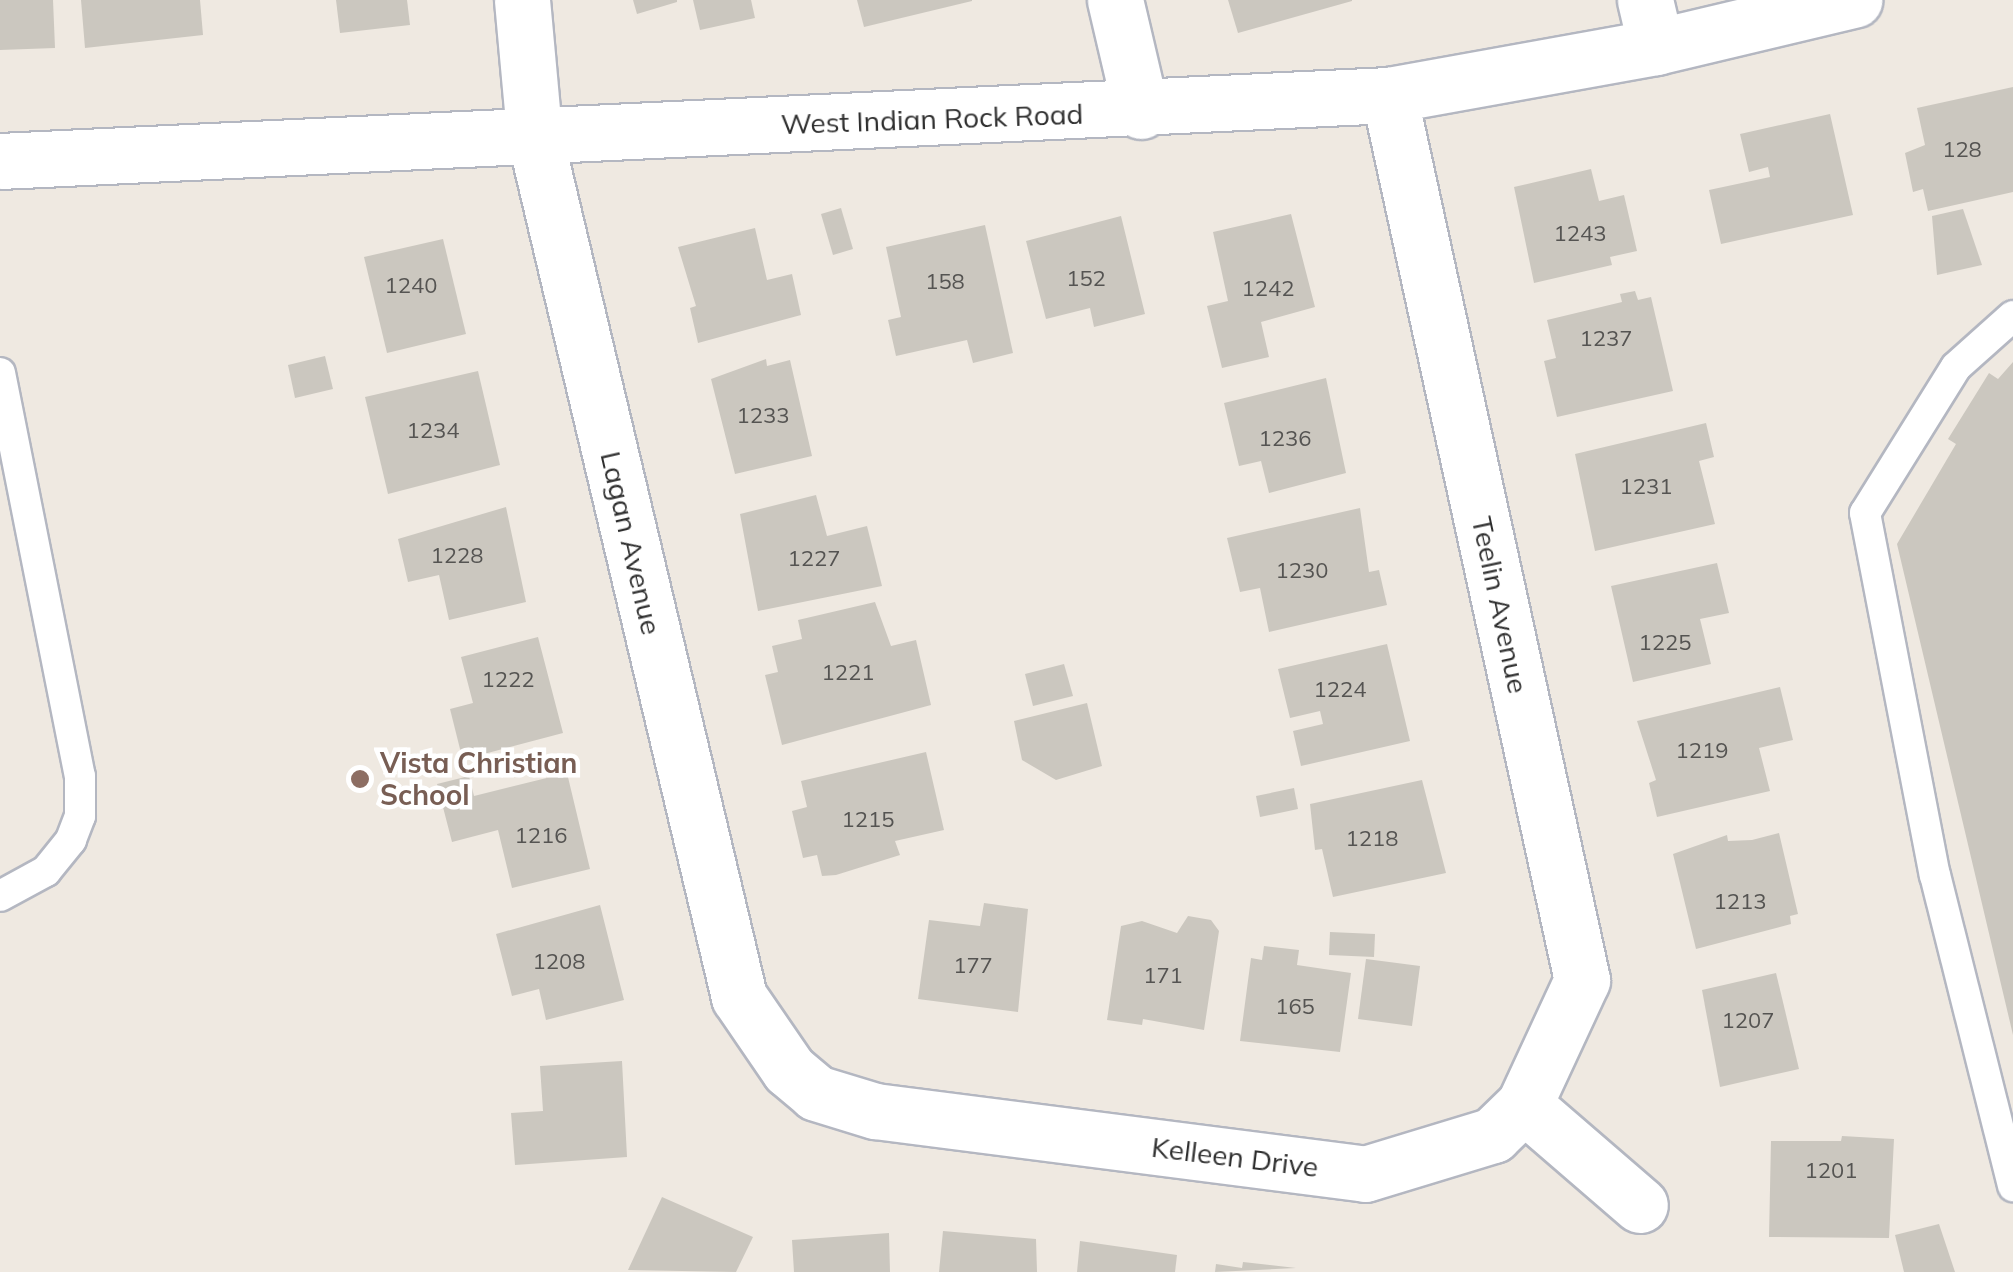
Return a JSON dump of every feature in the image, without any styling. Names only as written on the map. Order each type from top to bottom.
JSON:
[{"type":"street","name":"Lagan Avenue","points":[[522,0],[534,133],[739,997],[788,1070]]},
{"type":"street","points":[[1115,0],[1141,111]]},
{"type":"street","name":"West Indian Rock Road","points":[[0,161],[534,133],[1141,111],[1389,95],[1651,24],[1854,0]]},
{"type":"street","name":"Teelin Avenue","points":[[1389,95],[1582,980],[1524,1105]]},
{"type":"street","name":"Kelleen Drive","points":[[788,1070],[816,1092],[875,1111],[1365,1174],[1492,1135],[1524,1105]]},
{"type":"street","points":[[1524,1105],[1640,1205]]},
{"type":"lane","points":[[2013,316],[1956,367],[1866,513],[1936,875],[2013,1186]]},
{"type":"lane","points":[[0,373],[80,776],[80,816],[71,840],[46,871],[0,896]]},
{"type":"building","points":[[0,0],[53,0],[55,48],[0,50]]},
{"type":"building","points":[[81,0],[200,0],[203,35],[85,48]]},
{"type":"building","points":[[336,0],[407,0],[410,25],[340,33]]},
{"type":"building","points":[[633,0],[677,0],[677,2],[637,14]]},
{"type":"building","points":[[693,0],[751,0],[755,18],[700,30]]},
{"type":"building","points":[[857,0],[972,0],[972,1],[864,27]]},
{"type":"building","points":[[1228,0],[1352,0],[1352,1],[1238,33]]},
{"type":"building","points":[[2013,87],[2013,192],[1928,211],[1923,189],[1913,192],[1905,153],[1925,145],[1917,108]]},
{"type":"building","points":[[1830,114],[1853,215],[1721,244],[1709,190],[1770,177],[1768,167],[1749,172],[1740,134]]},
{"type":"building","points":[[1591,169],[1599,201],[1624,195],[1637,251],[1610,257],[1612,265],[1534,283],[1514,187]]},
{"type":"building","points":[[841,208],[853,249],[833,255],[821,214]]},
{"type":"building","points":[[1963,209],[1982,265],[1937,275],[1932,216]]},
{"type":"building","points":[[1291,214],[1315,307],[1261,322],[1269,357],[1222,368],[1207,306],[1228,301],[1213,232]]},
{"type":"building","points":[[1121,216],[1145,314],[1094,327],[1090,308],[1046,319],[1026,241]]},
{"type":"building","points":[[985,225],[1013,353],[973,363],[967,340],[896,356],[888,320],[901,317],[886,247]]},
{"type":"building","points":[[755,228],[767,280],[792,274],[801,315],[698,343],[690,308],[696,306],[678,247]]},
{"type":"building","points":[[443,239],[466,334],[387,353],[364,257]]},
{"type":"building","points":[[1635,291],[1638,300],[1651,297],[1673,391],[1557,417],[1544,361],[1556,358],[1547,320],[1622,302],[1620,294]]},
{"type":"building","points":[[325,356],[333,389],[295,398],[288,365]]},
{"type":"building","points":[[766,359],[767,366],[790,360],[812,456],[735,474],[711,379]]},
{"type":"building","points":[[2013,362],[2013,1035],[1897,544],[1956,444],[1948,439],[1989,373],[1998,379]]},
{"type":"building","points":[[478,371],[500,465],[388,494],[365,397]]},
{"type":"building","points":[[1326,378],[1346,473],[1269,493],[1261,461],[1239,466],[1224,403]]},
{"type":"building","points":[[1706,423],[1714,457],[1699,461],[1715,524],[1595,551],[1575,454]]},
{"type":"building","points":[[816,495],[827,536],[867,526],[882,586],[758,611],[740,514]]},
{"type":"building","points":[[506,507],[526,602],[449,620],[439,575],[408,582],[398,539]]},
{"type":"building","points":[[1360,508],[1369,572],[1379,570],[1387,605],[1269,632],[1260,588],[1240,592],[1227,538]]},
{"type":"building","points":[[1717,563],[1729,613],[1700,619],[1711,664],[1633,682],[1611,586]]},
{"type":"building","points":[[875,602],[891,646],[916,640],[931,705],[782,745],[765,675],[778,672],[772,646],[802,639],[798,620]]},
{"type":"building","points":[[538,637],[563,733],[484,754],[483,747],[461,753],[450,709],[473,703],[461,657]]},
{"type":"building","points":[[1387,644],[1410,741],[1301,766],[1293,731],[1323,724],[1320,711],[1290,718],[1278,669]]},
{"type":"building","points":[[1064,664],[1073,696],[1033,706],[1025,674]]},
{"type":"building","points":[[1780,687],[1793,740],[1759,748],[1770,791],[1657,817],[1649,783],[1656,780],[1637,721]]},
{"type":"building","points":[[1087,703],[1102,766],[1056,780],[1022,760],[1014,721]]},
{"type":"building","points":[[926,752],[944,830],[895,841],[900,855],[836,875],[822,876],[817,855],[803,858],[792,811],[807,807],[801,781]]},
{"type":"building","points":[[567,773],[590,869],[512,888],[498,830],[452,842],[437,784],[469,776],[474,796]]},
{"type":"building","points":[[1422,780],[1446,873],[1333,897],[1322,849],[1315,850],[1310,804]]},
{"type":"building","points":[[1294,788],[1298,809],[1260,817],[1256,796]]},
{"type":"building","points":[[1779,833],[1798,914],[1790,916],[1791,924],[1696,949],[1673,854],[1727,835],[1728,841]]},
{"type":"building","points":[[984,903],[1028,909],[1018,1012],[918,999],[929,920],[980,926]]},
{"type":"building","points":[[600,905],[624,1000],[546,1020],[539,989],[512,996],[496,934]]},
{"type":"building","points":[[1188,916],[1211,920],[1219,931],[1204,1030],[1143,1019],[1142,1025],[1107,1020],[1121,926],[1142,921],[1177,933]]},
{"type":"building","points":[[1330,932],[1375,934],[1374,957],[1329,955]]},
{"type":"building","points":[[1264,946],[1299,950],[1297,965],[1351,973],[1340,1052],[1240,1041],[1251,958],[1262,960]]},
{"type":"building","points":[[1366,959],[1420,966],[1412,1026],[1358,1019]]},
{"type":"building","points":[[1776,973],[1799,1069],[1720,1087],[1702,990]]},
{"type":"building","points":[[622,1061],[627,1157],[515,1165],[511,1113],[543,1111],[540,1066]]},
{"type":"building","points":[[1842,1136],[1894,1139],[1889,1238],[1769,1237],[1771,1141],[1841,1141]]},
{"type":"building","points":[[662,1197],[753,1237],[736,1272],[628,1270]]},
{"type":"building","points":[[1939,1224],[1955,1272],[1904,1272],[1895,1235]]},
{"type":"building","points":[[943,1231],[1036,1239],[1037,1272],[939,1272]]},
{"type":"building","points":[[889,1233],[890,1272],[794,1272],[792,1240]]},
{"type":"building","points":[[1080,1241],[1177,1255],[1175,1272],[1077,1272]]},
{"type":"building","points":[[1243,1262],[1296,1268],[1215,1272],[1216,1264],[1242,1268]]},
{"type":"place","name":"Vista Christian School","points":[[360,779]]}]
